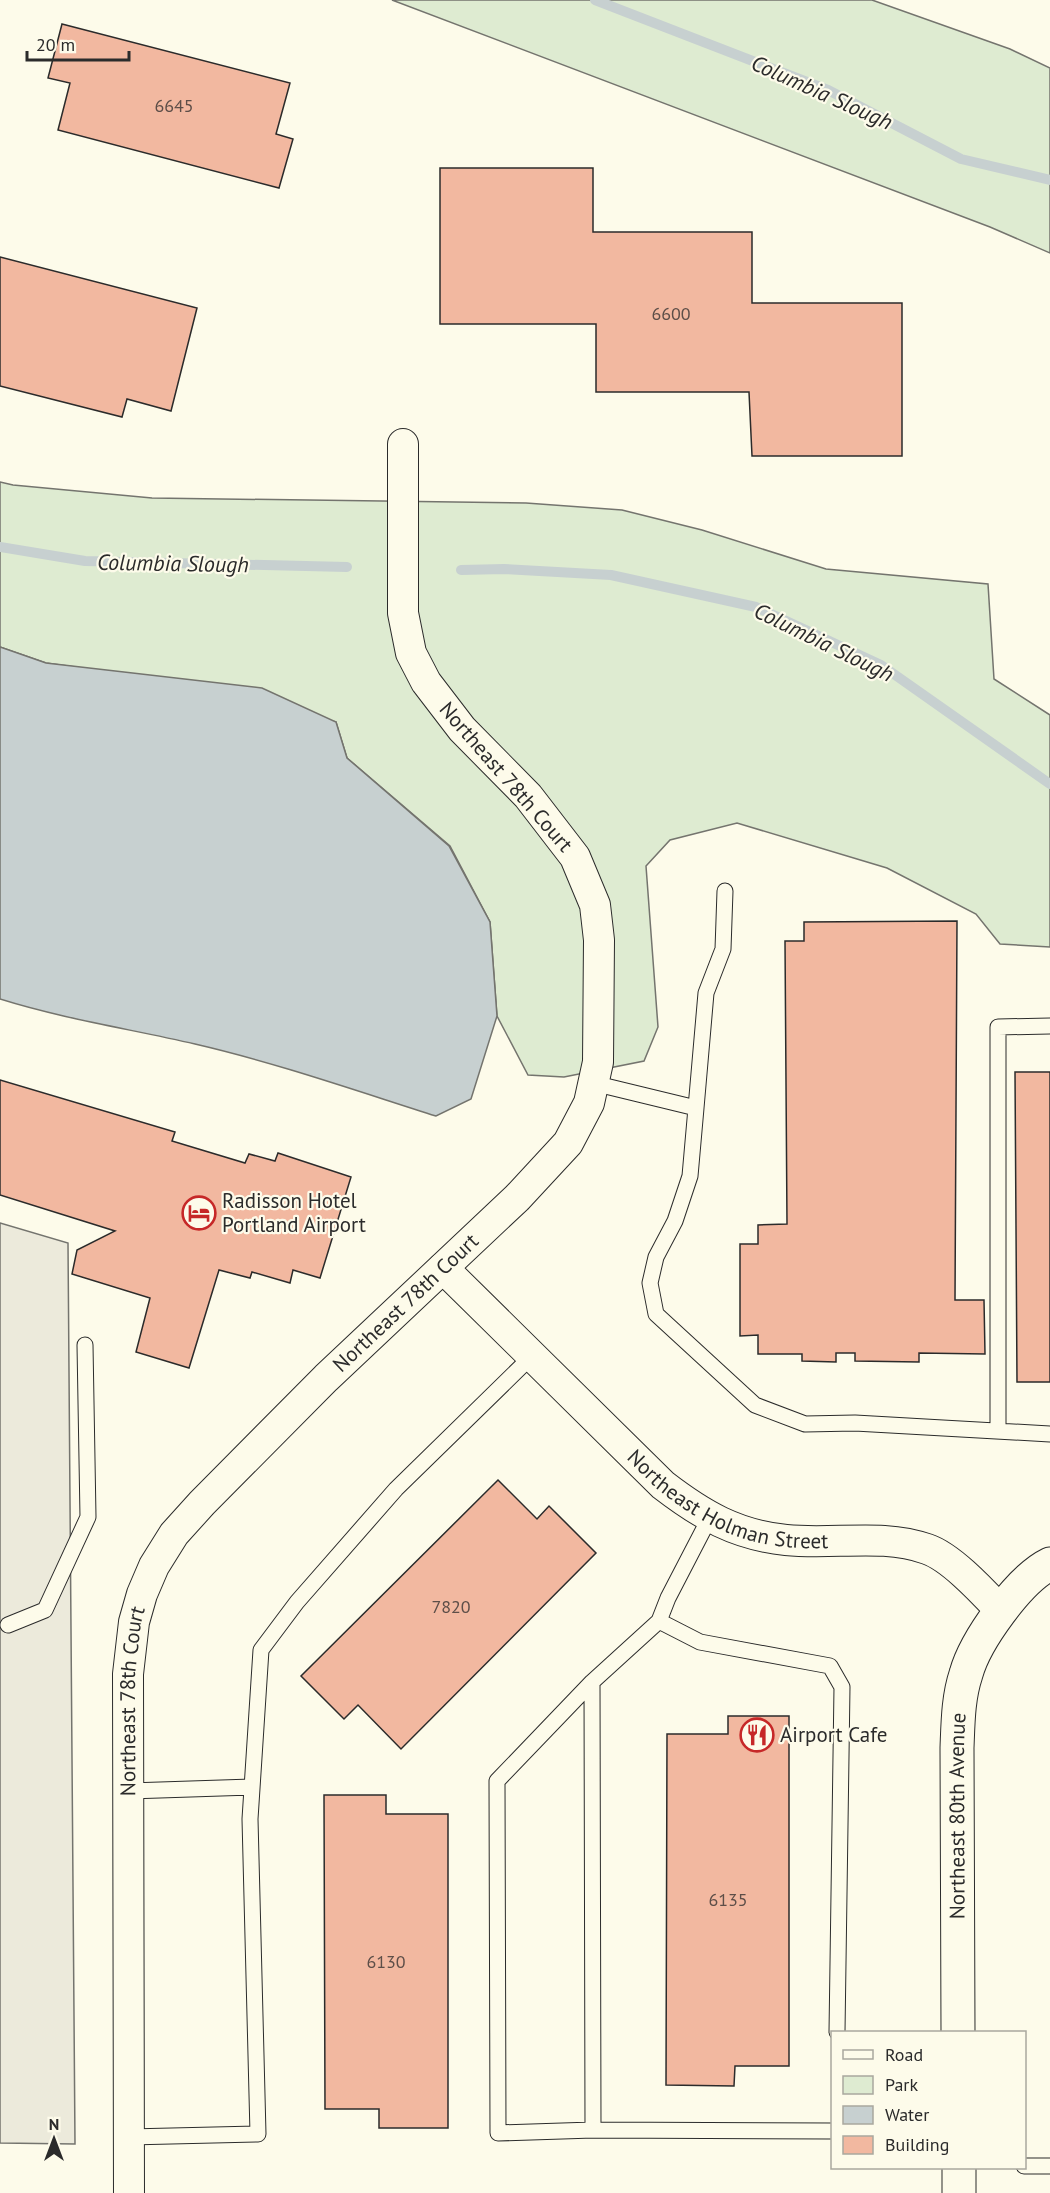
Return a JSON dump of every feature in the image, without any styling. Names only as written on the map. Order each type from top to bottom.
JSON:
[{"type":"street","name":"Northeast 78th Court","points":[[129,2193],[128,1674],[134,1622],[142,1594],[154,1566],[174,1534],[202,1503],[326,1378],[517,1198],[568,1143],[589,1103],[598,1062],[599,940],[594,905],[575,857],[528,796],[462,729],[426,682],[411,653],[403,613],[403,444]]},
{"type":"street","name":"Northeast Holman Street","points":[[443,1268],[663,1485],[694,1509],[710,1518],[750,1533],[787,1540],[897,1541],[930,1550],[965,1575],[1001,1611]]},
{"type":"street","points":[[1001,1611],[1019,1590],[1050,1564]]},
{"type":"street","name":"Northeast 80th Avenue","points":[[958,2031],[957,1748],[960,1702],[966,1673],[976,1648],[1001,1611]]},
{"type":"street","points":[[958,2193],[959,2169]]},
{"type":"lane","points":[[725,891],[723,949],[706,993],[690,1176],[675,1221],[656,1257],[650,1283],[656,1314],[755,1405],[805,1424],[855,1423],[1050,1434]]},
{"type":"lane","points":[[998,1431],[998,1027],[1050,1026]]},
{"type":"lane","points":[[593,1083],[696,1108]]},
{"type":"lane","points":[[8,1625],[45,1610],[88,1518],[85,1345]]},
{"type":"lane","points":[[129,2137],[258,2134],[250,1819],[261,1650],[297,1602],[396,1489],[531,1356]]},
{"type":"lane","points":[[710,1518],[668,1598],[659,1621],[592,1682],[497,1781],[498,2133],[593,2130],[831,2131]]},
{"type":"lane","points":[[659,1621],[700,1642],[830,1666],[842,1687],[837,2031]]},
{"type":"lane","points":[[592,1682],[593,2130]]},
{"type":"lane","points":[[129,1791],[252,1787]]},
{"type":"lane","points":[[1026,2166],[1050,2166]]},
{"type":"green space","points":[[392,0],[872,0],[1010,49],[1050,68],[1050,253],[990,227]]},
{"type":"green space","points":[[0,482],[152,498],[526,503],[622,510],[702,530],[826,569],[988,584],[994,679],[1050,715],[1050,947],[1000,944],[976,914],[887,868],[737,823],[670,840],[646,866],[658,1027],[644,1061],[564,1077],[528,1075],[497,1016],[490,922],[450,846],[347,758],[336,722],[119,673],[46,663],[0,647]]},
{"type":"shaded area","points":[[0,1223],[68,1243],[75,2144],[0,2143]]},
{"type":"water","points":[[0,647],[46,663],[262,688],[336,722],[347,758],[449,846],[490,922],[497,1016],[471,1099],[436,1116],[256,1060],[0,999]]},
{"type":"building","points":[[62,24],[290,83],[276,134],[293,139],[279,188],[58,130],[70,83],[48,78]]},
{"type":"building","points":[[440,168],[593,168],[593,232],[752,232],[752,303],[902,303],[902,456],[752,456],[749,392],[596,392],[596,324],[440,324]]},
{"type":"building","points":[[0,257],[197,308],[171,411],[127,399],[122,417],[0,386]]},
{"type":"building","points":[[957,921],[955,1300],[984,1300],[985,1354],[919,1353],[919,1362],[855,1361],[855,1353],[836,1353],[836,1362],[802,1361],[802,1354],[758,1354],[758,1335],[740,1336],[740,1244],[758,1244],[758,1225],[787,1224],[785,941],[804,941],[804,922]]},
{"type":"building","points":[[1015,1072],[1050,1072],[1050,1382],[1017,1382]]},
{"type":"building","name":"Radisson Hotel Portland Airport","points":[[0,1080],[175,1132],[172,1141],[245,1163],[249,1154],[275,1161],[278,1153],[351,1177],[320,1278],[293,1270],[290,1283],[252,1272],[250,1278],[219,1270],[189,1368],[136,1352],[150,1298],[72,1274],[77,1250],[115,1231],[0,1195]]},
{"type":"building","points":[[498,1480],[537,1519],[549,1506],[596,1553],[401,1749],[358,1705],[344,1719],[301,1676]]},
{"type":"building","points":[[728,1716],[789,1716],[789,2066],[735,2066],[734,2086],[666,2085],[667,1734],[728,1734]]},
{"type":"building","points":[[324,1795],[386,1795],[386,1814],[448,1814],[448,2128],[379,2128],[379,2109],[325,2109]]},
{"type":"waterway","name":"Columbia Slough","points":[[595,0],[828,90],[961,159],[1050,180]]},
{"type":"waterway","name":"Columbia Slough","points":[[0,547],[85,561],[347,567]]},
{"type":"waterway","name":"Columbia Slough","points":[[461,570],[504,569],[611,575],[756,607],[881,665],[1050,784]]},
{"type":"place","name":"Radisson Hotel Portland Airport","points":[[199,1213]]},
{"type":"place","name":"Airport Cafe","points":[[757,1735]]}]
